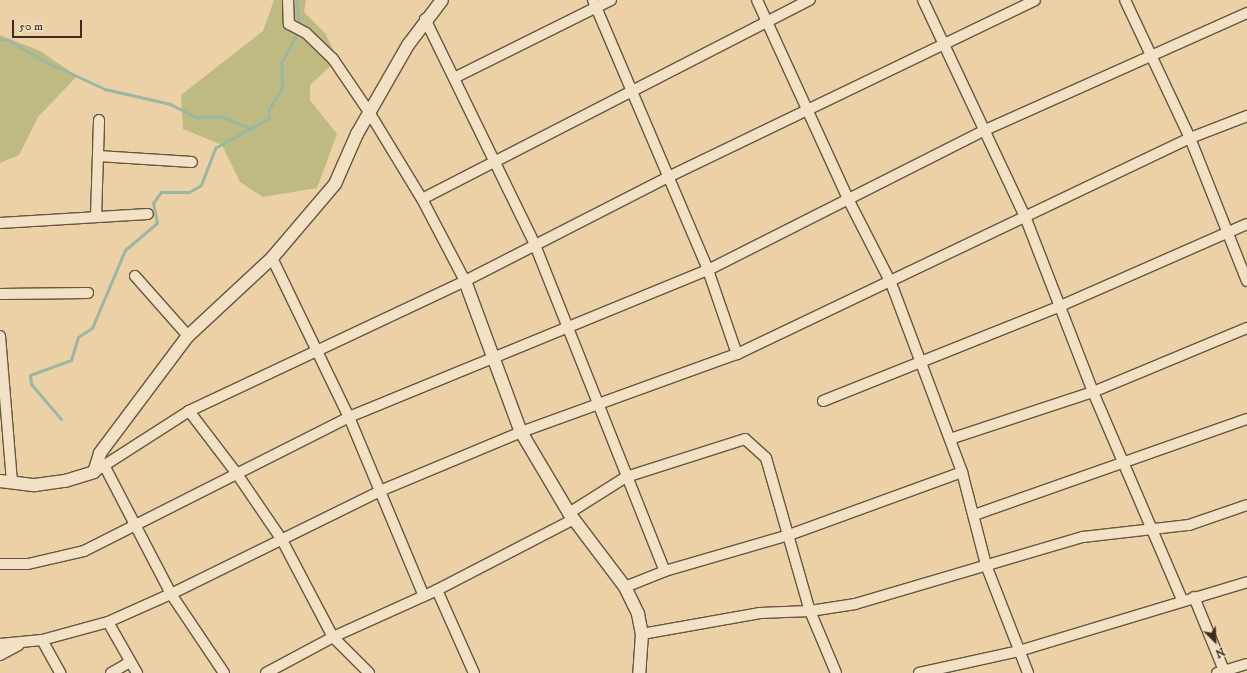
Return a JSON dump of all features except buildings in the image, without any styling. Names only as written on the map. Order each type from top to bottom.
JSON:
[{"type":"street","points":[[288,0],[289,24],[306,33],[332,59],[369,112],[422,199],[465,281],[491,357],[521,432],[572,516],[625,587],[638,614],[642,634],[639,673]]},
{"type":"street","points":[[224,673],[171,594],[138,526],[100,470],[100,452],[188,336],[272,258],[335,184],[369,112],[425,19],[442,0]]},
{"type":"street","points":[[456,78],[595,4],[611,0]]},
{"type":"street","points":[[757,0],[848,199],[891,282],[922,361],[962,472],[986,565],[1028,673]]},
{"type":"street","points":[[422,199],[810,0]]},
{"type":"street","points":[[923,0],[983,131],[1026,219],[1058,307],[1122,463],[1182,600]]},
{"type":"street","points":[[0,336],[6,481],[35,484],[65,481],[100,470],[189,411],[317,349],[465,281],[668,177],[808,110],[942,43],[1035,0]]},
{"type":"street","points":[[1125,0],[1190,138],[1226,233],[1247,281]]},
{"type":"street","points":[[595,4],[630,91],[708,270],[737,354]]},
{"type":"street","points":[[0,564],[28,564],[84,551],[138,526],[348,417],[491,357],[708,270],[983,131],[1152,58],[1247,13]]},
{"type":"street","points":[[425,19],[456,78],[493,162],[535,245],[569,327],[626,477],[665,572]]},
{"type":"street","points":[[0,644],[20,644],[42,640],[108,622],[171,594],[380,491],[521,432],[737,354],[1026,219],[1190,138],[1247,116]]},
{"type":"street","points":[[96,217],[99,120]]},
{"type":"street","points":[[98,156],[192,162]]},
{"type":"street","points":[[0,223],[148,214]]},
{"type":"street","points":[[823,401],[1058,307],[1247,224]]},
{"type":"street","points":[[272,258],[317,349],[348,417],[424,596]]},
{"type":"street","points":[[135,276],[188,336]]},
{"type":"street","points":[[0,294],[88,293]]},
{"type":"street","points":[[950,439],[1093,392],[1247,328]]},
{"type":"street","points":[[189,411],[237,474],[282,540],[333,637],[369,673]]},
{"type":"street","points":[[974,515],[1247,419]]},
{"type":"street","points":[[266,673],[333,637],[437,590],[572,516],[626,477],[745,439],[766,458],[810,611],[836,673]]},
{"type":"street","points":[[625,587],[665,572],[789,535],[962,472]]},
{"type":"street","points":[[642,634],[760,613],[810,611],[856,604],[1083,537],[1151,531],[1189,525],[1247,505]]},
{"type":"street","points":[[919,673],[1019,651],[1182,600],[1247,582]]},
{"type":"street","points":[[437,590],[474,673]]},
{"type":"street","points":[[1194,597],[1222,672],[1247,664]]},
{"type":"street","points":[[108,622],[137,673]]},
{"type":"street","points":[[42,640],[60,673]]},
{"type":"street","points":[[0,655],[20,644]]},
{"type":"street","points":[[110,673],[130,662]]},
{"type":"shaded area","points":[[274,0],[306,0],[304,12],[325,33],[338,59],[310,85],[310,100],[337,134],[317,188],[263,197],[240,182],[222,145],[183,129],[181,95],[263,31]]},
{"type":"shaded area","points":[[0,35],[40,51],[77,76],[38,117],[19,155],[0,163]]},
{"type":"waterway","points":[[296,0],[299,26]]},
{"type":"waterway","points":[[61,419],[31,384],[30,375],[71,360],[78,337],[92,328],[125,250],[157,223],[153,203],[161,192],[189,192],[201,185],[215,148],[269,118],[269,109],[282,88],[281,63],[298,32]]},
{"type":"waterway","points":[[0,39],[8,40],[44,61],[105,89],[170,104],[196,117],[221,116],[251,129]]}]
